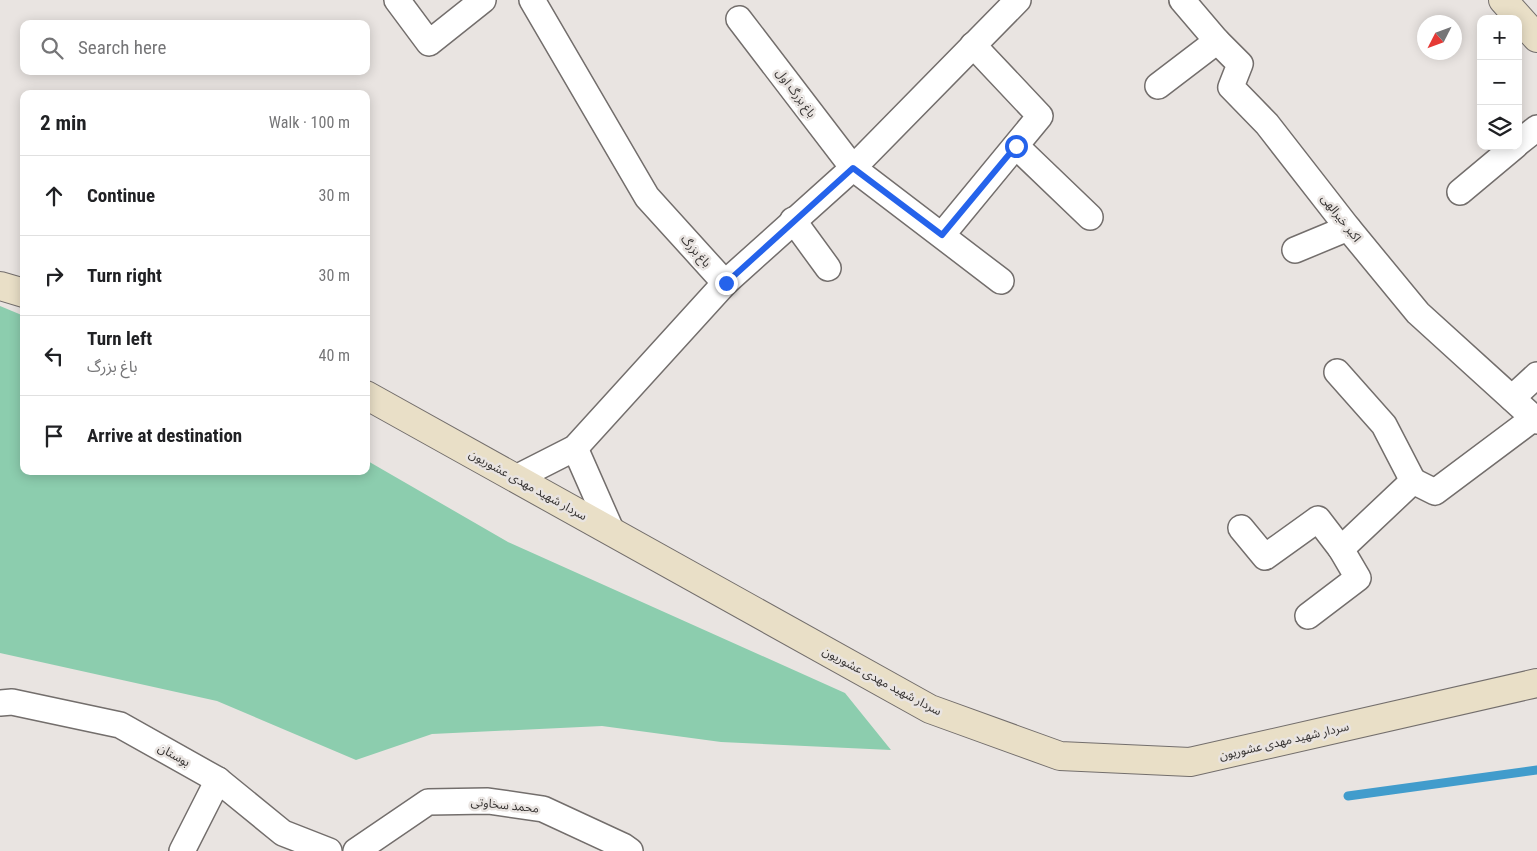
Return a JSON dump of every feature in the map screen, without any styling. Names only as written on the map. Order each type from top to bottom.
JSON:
[{"type":"street","points":[[397,0],[429,43],[483,0]]},
{"type":"street","name":"باغ بزرگ","points":[[532,0],[647,197],[726,283]]},
{"type":"street","points":[[516,478],[575,448],[726,283],[793,220],[853,168],[1018,0]]},
{"type":"street","name":"اکبر خیرالهی","points":[[1182,0],[1217,41],[1240,64],[1230,87],[1267,124],[1348,228],[1418,313],[1536,419]]},
{"type":"street","points":[[1503,0],[1537,38]]},
{"type":"street","name":"باغ بزرگ اول","points":[[739,19],[853,168],[1001,281]]},
{"type":"street","points":[[1158,86],[1217,41]]},
{"type":"street","points":[[942,235],[1040,116],[973,46]]},
{"type":"street","points":[[1522,141],[1537,128]]},
{"type":"street","points":[[1016,146],[1090,217]]},
{"type":"street","points":[[1460,192],[1510,150]]},
{"type":"street","points":[[793,220],[828,268]]},
{"type":"street","points":[[1295,250],[1348,228]]},
{"type":"street","points":[[0,286],[20,292]]},
{"type":"street","points":[[1337,372],[1384,425],[1413,481],[1435,492],[1536,419]]},
{"type":"street","points":[[1512,398],[1537,375]]},
{"type":"street","name":"سردار شهید مهدی عشوریون","points":[[370,397],[930,709],[1060,756],[1190,762],[1537,683]]},
{"type":"street","points":[[575,448],[612,532]]},
{"type":"street","points":[[1341,548],[1413,481]]},
{"type":"street","points":[[1242,528],[1265,558],[1318,519],[1341,548],[1358,578],[1308,616]]},
{"type":"street","name":"بوستان","points":[[0,703],[12,702],[120,725],[218,780],[283,833],[329,851]]},
{"type":"street","points":[[182,851],[218,780]]},
{"type":"street","name":"محمد سخاوتی","points":[[356,851],[428,802],[488,801],[543,808],[630,851]]},
{"type":"green space","points":[[0,306],[20,314],[20,475],[370,475],[370,462],[508,542],[845,693],[891,750],[721,742],[602,726],[432,734],[356,760],[217,701],[0,653]]},
{"type":"waterway","points":[[1348,796],[1537,770]]},
{"type":"route","points":[[726,283],[793,220],[853,168],[942,235],[1016,146]]}]
